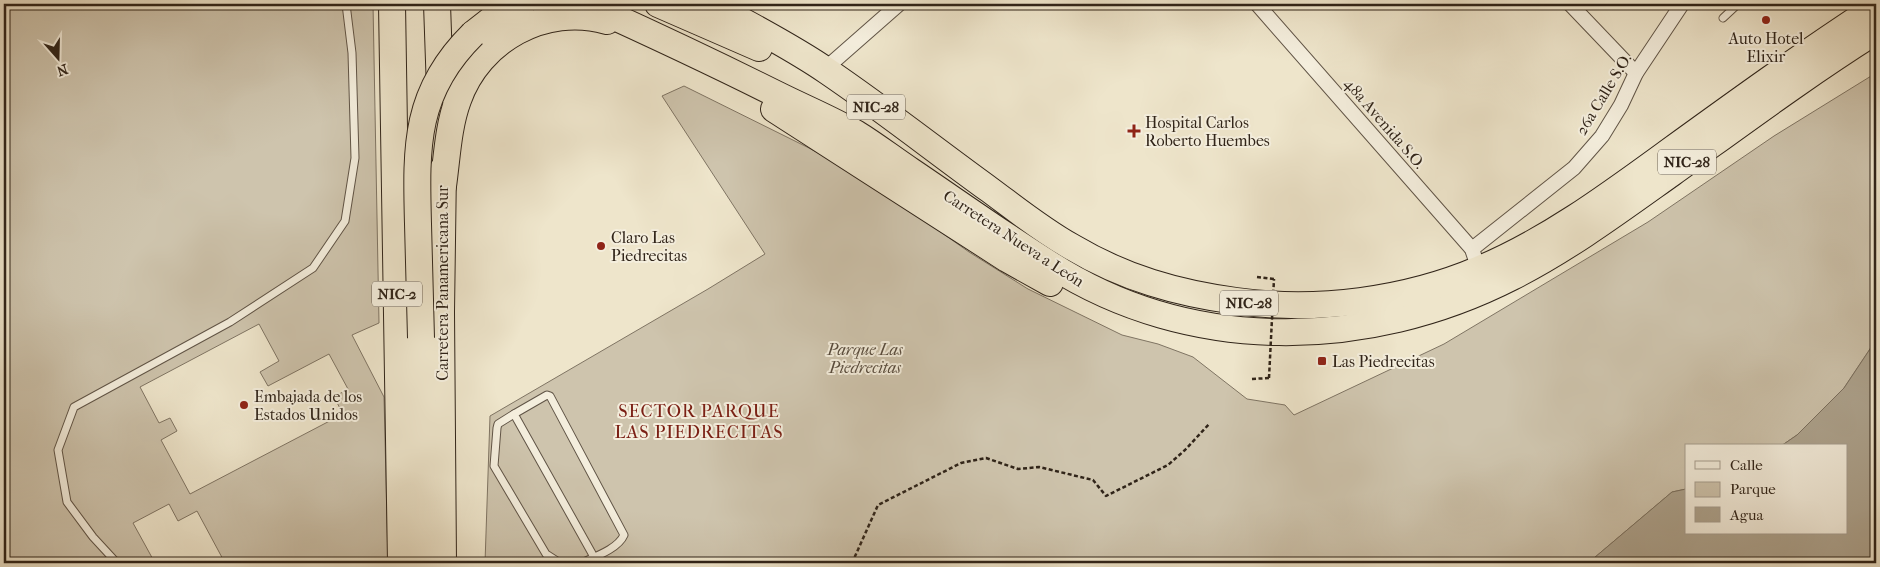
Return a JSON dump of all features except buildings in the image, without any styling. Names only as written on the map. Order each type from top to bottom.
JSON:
[{"type":"highway","name":"NIC-2","points":[[392,4],[401,563]]},
{"type":"highway","name":"Carretera Panamericana Sur","points":[[437,4],[444,186],[441,312],[444,563]]},
{"type":"highway","points":[[425,563],[417,164],[424,116],[442,71],[462,45],[496,16],[522,4]]},
{"type":"highway","name":"Carretera Nueva a León","points":[[586,4],[704,58],[857,134],[1052,267],[1094,290],[1153,313],[1190,323],[1236,330],[1316,332],[1376,324],[1432,311],[1514,276],[1577,239],[1876,31]]},
{"type":"highway","points":[[658,4],[750,43],[788,64],[1032,221]]},
{"type":"highway","name":"Carretera Nueva a León","points":[[712,4],[825,69],[1032,221],[1071,247],[1110,268],[1152,284],[1195,296],[1279,306],[1350,302],[1423,288],[1476,259],[1505,258],[1575,217],[1813,48],[1876,7]]},
{"type":"highway","points":[[444,186],[452,118],[462,92],[479,62],[500,41],[524,27],[552,17],[576,14],[591,16],[617,25],[748,94],[1007,260],[1113,316],[1179,338],[1238,348],[1288,348],[1318,346],[1368,337],[1397,328],[1432,311]]},
{"type":"highway","points":[[1236,330],[1270,319],[1328,319],[1391,309],[1460,288],[1468,283],[1476,259],[1497,272],[1550,244],[1563,240],[1577,239]]},
{"type":"street","points":[[825,69],[899,4]]},
{"type":"street","name":"48a Avenida S.O.","points":[[1257,4],[1476,259]]},
{"type":"street","points":[[1570,4],[1636,73]]},
{"type":"street","name":"26a Calle S.O.","points":[[1476,259],[1574,168],[1602,136],[1621,105],[1636,73],[1682,4]]},
{"type":"lane","points":[[118,563],[93,537],[67,502],[58,450],[74,407],[230,322],[313,268],[345,222],[354,158],[352,53],[346,4]]},
{"type":"lane","points":[[1723,18],[1738,4]]},
{"type":"lane","points":[[560,563],[546,554],[494,466],[498,424],[544,396],[550,396],[622,531],[621,541],[595,560],[581,563]]},
{"type":"lane","points":[[514,414],[595,560]]},
{"type":"path","points":[[1252,379],[1269,378],[1274,279],[1257,277]]},
{"type":"path","points":[[852,563],[878,505],[961,463],[986,458],[1018,469],[1039,467],[1093,480],[1106,496],[1168,465],[1210,423]]},
{"type":"green space","points":[[4,4],[373,4],[379,323],[352,335],[384,397],[388,563],[225,563],[197,511],[178,521],[169,504],[133,523],[155,563],[4,563]],"holes":[[[259,324],[279,361],[260,372],[268,386],[329,354],[348,389],[334,397],[343,414],[190,494],[161,440],[177,431],[170,418],[159,423],[140,387]]]},
{"type":"green space","name":"Parque Las Piedrecitas","points":[[1876,73],[1876,340],[1844,388],[1797,435],[1784,444],[1685,444],[1685,489],[1672,492],[1594,558],[1583,563],[485,563],[490,416],[765,254],[662,96],[684,86],[809,148],[866,179],[969,252],[1028,289],[1122,335],[1158,344],[1193,357],[1247,399],[1285,405],[1294,415],[1444,344],[1648,222],[1774,136]]},
{"type":"water","points":[[1876,340],[1876,563],[1583,563],[1594,558],[1672,492],[1685,489],[1685,534],[1848,534],[1848,444],[1784,444],[1797,435],[1844,388]]},
{"type":"place","name":"Auto Hotel Elixir","points":[[1766,20]]},
{"type":"place","name":"Hospital Carlos Roberto Huembes","points":[[1134,131]]},
{"type":"place","name":"Claro Las Piedrecitas","points":[[601,246]]},
{"type":"place","name":"Las Piedrecitas","points":[[1322,361]]},
{"type":"place","name":"Embajada de los Estados Unidos","points":[[244,405]]},
{"type":"district","name":"SECTOR PARQUE LAS PIEDRECITAS","points":[[699,421]]}]
